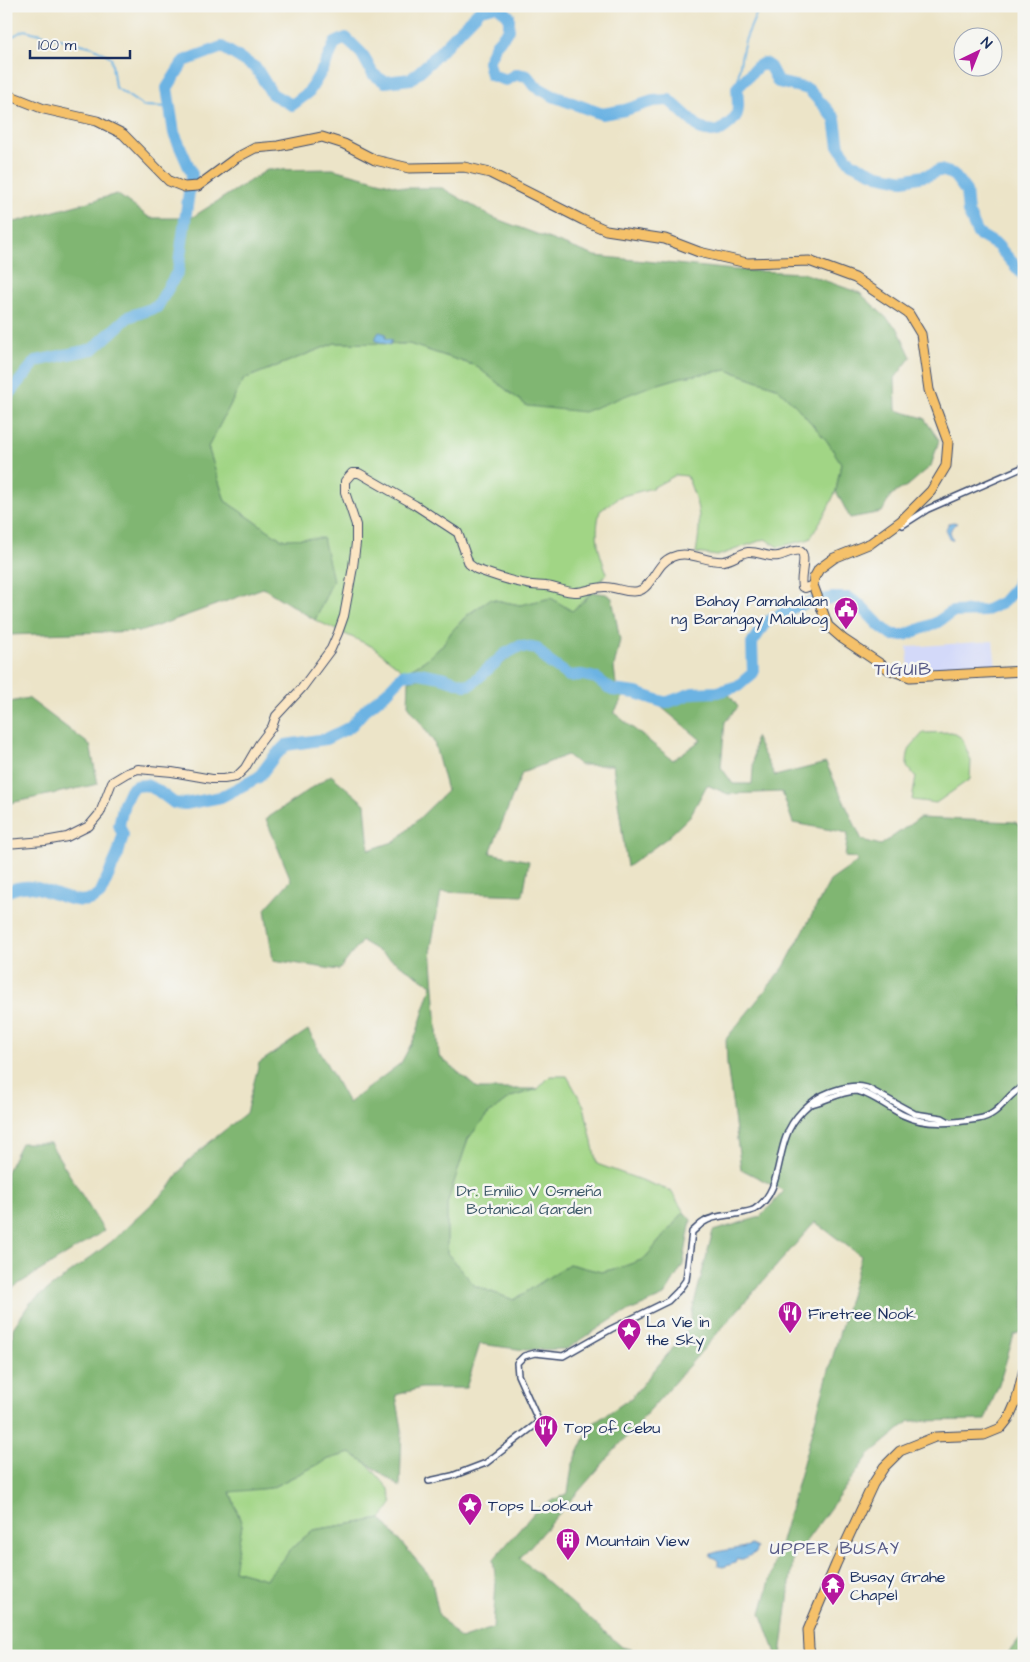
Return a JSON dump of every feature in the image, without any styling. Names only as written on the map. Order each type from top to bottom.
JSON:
[{"type":"main road","points":[[6,94],[44,109],[97,121],[123,134],[169,181],[184,187],[198,186],[236,158],[255,148],[278,146],[322,137],[344,144],[375,160],[409,168],[464,167],[490,173],[606,230],[665,240],[699,252],[747,262],[810,261],[855,278],[909,314],[921,334],[929,390],[948,442],[946,466],[931,491],[901,521],[871,543],[834,558],[819,569],[814,578],[813,585],[821,610],[828,626],[843,639],[896,673],[910,677],[1024,671]]},
{"type":"main road","points":[[811,1656],[808,1630],[873,1484],[884,1467],[900,1451],[935,1437],[984,1435],[1001,1428],[1009,1418],[1016,1402],[1024,1369]]},
{"type":"street","points":[[891,529],[899,527],[928,509],[1024,467]]},
{"type":"street","points":[[6,844],[67,837],[89,826],[100,812],[112,782],[138,769],[224,779],[236,777],[245,768],[259,744],[272,727],[276,716],[302,688],[331,649],[338,633],[349,593],[356,543],[356,525],[345,492],[345,480],[352,473],[359,473],[400,496],[458,533],[470,564],[476,569],[527,584],[577,592],[595,587],[615,588],[630,592],[640,591],[648,585],[663,562],[677,554],[722,562],[749,552],[772,556],[800,551],[804,554],[805,559],[800,581],[802,587],[805,588],[813,585]]},
{"type":"street","points":[[429,1481],[452,1476],[486,1463],[539,1422],[518,1375],[517,1363],[524,1356],[535,1353],[563,1356],[611,1329],[668,1301],[686,1280],[692,1232],[704,1222],[716,1217],[755,1209],[766,1198],[775,1184],[786,1136],[796,1118],[820,1096],[849,1086],[858,1085],[915,1114],[942,1118],[949,1122],[980,1119],[996,1112],[1018,1089],[1024,1087]]},
{"type":"shaded area","points":[[993,641],[996,668],[909,672],[907,647]]},
{"type":"green space","points":[[333,169],[405,188],[442,188],[494,218],[595,256],[735,270],[803,273],[860,293],[898,329],[911,357],[895,378],[896,410],[924,418],[939,440],[931,466],[910,484],[891,495],[882,512],[850,518],[836,491],[841,463],[827,441],[797,407],[776,387],[727,370],[682,377],[648,387],[584,412],[527,406],[476,366],[409,344],[335,343],[244,379],[208,447],[225,501],[281,539],[323,538],[333,580],[315,620],[263,588],[143,631],[6,635],[6,290],[11,288],[6,284],[6,212],[15,222],[117,194],[150,218],[191,218],[267,170]]},
{"type":"green space","points":[[335,343],[409,344],[476,366],[527,406],[648,387],[682,377],[727,370],[776,387],[797,407],[827,441],[841,463],[836,491],[810,539],[778,547],[765,539],[717,556],[696,553],[699,514],[687,476],[676,475],[652,488],[619,497],[600,511],[598,520],[598,543],[607,573],[585,600],[572,611],[551,598],[520,605],[490,599],[467,615],[452,631],[441,647],[424,661],[405,672],[373,647],[315,620],[333,580],[281,539],[225,501],[208,447],[244,379]]},
{"type":"green space","points":[[592,592],[606,594],[612,598],[620,640],[614,667],[616,684],[613,688],[593,674],[582,672],[568,674],[538,646],[520,644],[504,653],[476,674],[471,682],[467,684],[443,674],[405,672],[424,661],[441,647],[452,631],[468,615],[490,599],[520,605],[551,598],[572,611]]},
{"type":"green space","points":[[521,650],[529,652],[567,680],[581,678],[595,682],[612,695],[623,697],[614,713],[673,760],[701,740],[660,706],[693,696],[715,697],[728,693],[738,707],[725,722],[721,767],[733,784],[752,784],[755,737],[775,776],[826,763],[862,840],[881,845],[919,818],[1015,822],[1024,829],[1024,1330],[1014,1335],[999,1384],[985,1420],[910,1421],[869,1455],[793,1559],[781,1656],[777,1656],[761,1613],[861,1256],[815,1222],[520,1558],[622,1647],[657,1656],[6,1656],[6,1365],[11,1358],[13,1328],[30,1303],[111,1242],[169,1188],[186,1163],[246,1113],[259,1063],[308,1030],[348,1103],[401,1063],[416,1035],[432,985],[362,941],[339,970],[273,960],[265,909],[291,880],[266,819],[331,775],[365,804],[369,850],[396,841],[447,791],[434,742],[408,705],[409,681],[430,679],[466,688],[478,682]],"holes":[[[567,755],[580,765],[613,765],[627,867],[667,838],[690,816],[707,785],[728,794],[782,792],[793,823],[848,833],[845,857],[856,858],[857,862],[830,881],[784,967],[726,1039],[727,1064],[741,1169],[784,1191],[760,1217],[713,1231],[687,1331],[631,1398],[591,1425],[572,1466],[568,1493],[539,1507],[493,1560],[496,1582],[493,1628],[460,1639],[439,1615],[431,1577],[381,1519],[313,1530],[293,1547],[266,1579],[234,1570],[242,1525],[230,1492],[271,1488],[329,1459],[350,1453],[400,1487],[402,1429],[396,1395],[421,1388],[466,1388],[480,1344],[525,1350],[567,1349],[616,1317],[664,1296],[683,1265],[691,1220],[684,1212],[644,1259],[601,1272],[569,1264],[514,1300],[475,1286],[447,1253],[447,1204],[468,1139],[486,1116],[511,1097],[538,1089],[478,1089],[439,1056],[431,947],[441,892],[523,895],[529,861],[490,853],[522,773]]]},
{"type":"green space","points":[[28,698],[90,745],[98,784],[6,804],[6,703]]},
{"type":"green space","points":[[952,732],[962,738],[971,761],[970,779],[936,803],[912,800],[916,777],[907,767],[910,748],[923,733]]},
{"type":"green space","name":"Dr. Emilio V Osmeña Botanical Garden","points":[[550,1076],[567,1076],[584,1106],[597,1164],[671,1191],[684,1212],[644,1259],[601,1272],[569,1264],[514,1300],[475,1286],[447,1253],[447,1204],[468,1139],[486,1116],[511,1097],[538,1089]]},
{"type":"green space","points":[[21,1143],[50,1143],[104,1231],[9,1290],[6,1296],[6,1173]]},
{"type":"green space","points":[[350,1453],[367,1463],[389,1489],[392,1504],[381,1519],[313,1530],[293,1547],[266,1579],[233,1570],[242,1525],[230,1491],[271,1488],[329,1459]]},
{"type":"green space","points":[[1024,1633],[1024,1656],[1007,1656],[1008,1653]]},
{"type":"water","points":[[379,332],[386,334],[385,338],[392,340],[390,345],[376,341]]},
{"type":"water","points":[[949,523],[957,523],[950,532],[952,541],[946,531]]},
{"type":"water","points":[[751,1545],[757,1548],[755,1553],[743,1559],[737,1559],[735,1563],[723,1567],[718,1566],[718,1561],[710,1556],[716,1552]]},
{"type":"waterway","points":[[191,183],[192,174],[174,133],[167,88],[184,61],[222,47],[256,68],[272,94],[292,105],[308,93],[324,67],[335,43],[346,38],[362,54],[373,74],[385,82],[411,79],[481,9],[494,6]]},
{"type":"waterway","points":[[498,6],[509,16],[509,30],[496,44],[488,62],[491,75],[506,80],[517,74],[527,76],[535,86],[553,96],[602,114],[625,110],[653,101],[669,100],[701,129],[718,132],[731,122],[737,114],[737,88],[757,67],[764,63],[770,67],[778,82],[808,89],[825,107],[835,119],[839,147],[851,163],[878,175],[903,180],[929,175],[940,170],[953,174],[966,191],[968,212],[978,234],[997,245],[1024,276]]},
{"type":"waterway","points":[[737,88],[743,47],[758,6]]},
{"type":"waterway","points":[[6,40],[24,30],[93,47],[111,57],[115,87],[143,106],[170,107]]},
{"type":"waterway","points":[[6,398],[36,361],[93,349],[128,317],[157,307],[178,271],[189,192]]},
{"type":"waterway","points":[[6,892],[17,888],[29,887],[69,899],[85,901],[93,899],[100,894],[118,854],[123,835],[119,825],[124,803],[130,790],[136,786],[146,785],[157,790],[174,803],[185,804],[221,797],[259,777],[273,758],[286,745],[326,739],[350,727],[365,710],[386,693],[403,675],[419,673],[441,677],[466,685],[471,684],[505,654],[520,646],[537,649],[549,662],[569,676],[582,675],[596,678],[612,690],[636,693],[666,703],[693,693],[718,692],[738,686],[753,673],[752,643],[765,623],[796,606],[831,598],[849,598],[861,606],[880,626],[892,635],[905,635],[936,623],[952,612],[985,611],[1003,602],[1017,586],[1022,568],[1024,567]]},
{"type":"place","name":"Bahay Pamahalaan ng Barangay Malubog","points":[[846,630]]},
{"type":"place","name":"Firetree Nook","points":[[790,1334]]},
{"type":"place","name":"La Vie in the Sky","points":[[629,1351]]},
{"type":"place","name":"Top of Cebu","points":[[546,1448]]},
{"type":"place","name":"Tops Lookout","points":[[470,1526]]},
{"type":"place","name":"Mountain View","points":[[568,1561]]},
{"type":"place","name":"Busay Grahe Chapel","points":[[833,1606]]},
{"type":"district","name":"TIGUIB","points":[[903,669]]},
{"type":"district","name":"UPPER BUSAY","points":[[835,1548]]}]
